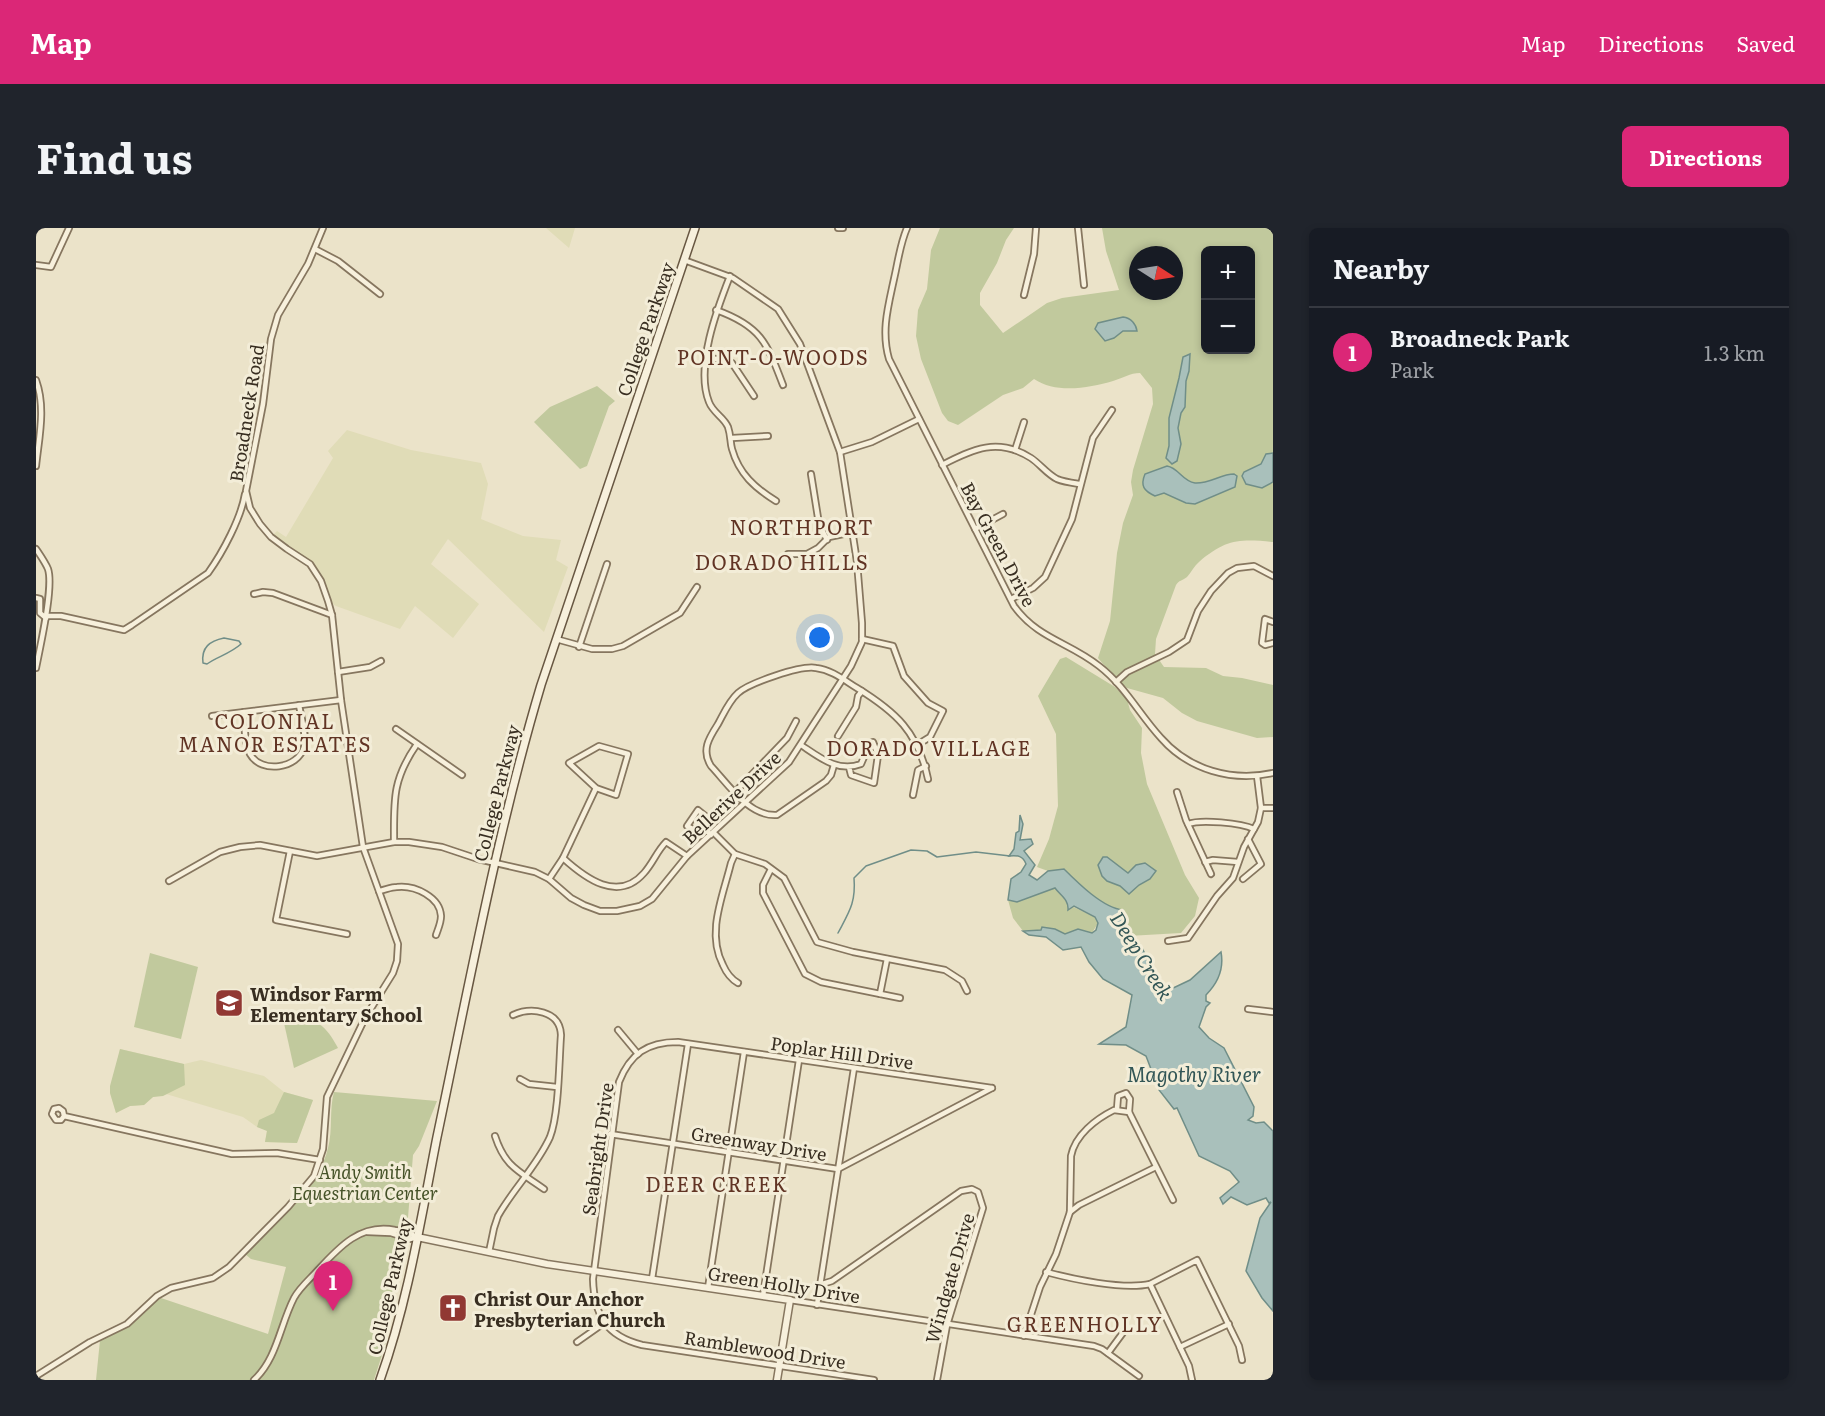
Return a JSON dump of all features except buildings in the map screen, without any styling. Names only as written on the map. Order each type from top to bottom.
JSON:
[{"type":"main road","name":"College Parkway","points":[[380,1380],[396,1330],[494,863],[528,729],[556,639],[695,228]]},
{"type":"street","points":[[36,265],[51,267],[69,228]]},
{"type":"street","name":"Broadneck Road","points":[[36,1376],[90,1342],[127,1324],[157,1296],[171,1288],[213,1278],[229,1267],[288,1207],[314,1176],[320,1160],[326,1127],[327,1097],[365,1018],[393,973],[397,962],[398,944],[363,847],[341,700],[332,615],[321,581],[310,564],[271,537],[250,508],[246,491],[267,379],[271,339],[278,315],[315,249],[323,228]]},
{"type":"street","points":[[838,228],[843,228]]},
{"type":"street","name":"Bay Green Drive","points":[[907,228],[885,325],[889,359],[1011,599],[1030,625],[1086,657],[1116,682],[1162,740],[1185,759],[1209,771],[1226,775],[1257,776],[1273,773]]},
{"type":"street","points":[[1024,295],[1034,254],[1035,228]]},
{"type":"street","points":[[1078,228],[1084,285]]},
{"type":"street","points":[[315,249],[338,261],[380,294]]},
{"type":"street","name":"Bellerive Drive","points":[[169,881],[220,852],[260,845],[317,856],[394,842],[430,844],[494,863],[535,872],[549,879],[571,898],[600,911],[640,906],[661,891],[687,856],[786,766],[843,679],[860,649],[862,639],[857,562],[840,452],[800,344],[778,309],[730,276],[684,260]]},
{"type":"street","points":[[730,276],[716,310],[706,358],[705,378],[709,404],[726,422],[732,438],[734,457],[744,474],[756,488],[776,501]]},
{"type":"street","points":[[716,310],[742,321],[763,339],[783,385]]},
{"type":"street","points":[[706,358],[727,360],[732,363],[754,396]]},
{"type":"street","points":[[36,380],[42,404],[36,466]]},
{"type":"street","points":[[1011,599],[1033,588],[1046,577],[1069,528],[1093,438],[1112,410]]},
{"type":"street","points":[[840,452],[872,442],[919,418]]},
{"type":"street","points":[[1015,450],[1024,422]]},
{"type":"street","points":[[732,438],[768,436]]},
{"type":"street","points":[[942,465],[982,447],[999,447],[1015,450],[1032,459],[1056,478],[1080,484]]},
{"type":"street","points":[[811,474],[819,524],[827,540]]},
{"type":"street","points":[[36,598],[40,600],[40,613],[46,617],[61,616],[124,630],[208,573],[239,516],[246,491]]},
{"type":"street","points":[[975,529],[1003,514]]},
{"type":"street","points":[[788,554],[813,552],[833,536],[852,532]]},
{"type":"street","points":[[36,549],[49,571],[46,617],[36,668]]},
{"type":"street","points":[[579,647],[607,564]]},
{"type":"street","points":[[1116,682],[1127,672],[1169,652],[1187,640],[1198,610],[1211,591],[1228,573],[1237,568],[1254,566],[1273,576]]},
{"type":"street","points":[[556,639],[579,647],[603,650],[624,646],[680,613],[697,587]]},
{"type":"street","points":[[254,594],[273,593],[332,615]]},
{"type":"street","points":[[1273,622],[1265,619],[1262,643],[1264,645],[1273,642]]},
{"type":"street","points":[[862,639],[893,646],[904,676],[928,703],[943,711],[930,737],[917,745]]},
{"type":"street","points":[[338,672],[370,668],[381,661]]},
{"type":"street","points":[[834,765],[826,781],[777,815],[761,813],[746,803],[711,766],[707,760],[706,748],[727,707],[739,692],[798,668],[817,668],[843,679],[895,714],[917,745],[926,766],[928,779]]},
{"type":"street","points":[[838,736],[856,707],[858,696],[862,691]]},
{"type":"street","points":[[212,716],[341,700]]},
{"type":"street","points":[[244,712],[249,751],[259,763],[269,766],[291,764],[302,753],[305,742],[299,705]]},
{"type":"street","points":[[735,792],[787,738],[796,722]]},
{"type":"street","points":[[396,729],[462,775]]},
{"type":"street","points":[[801,745],[834,765],[849,767],[861,764],[870,743],[873,742],[878,755],[873,783],[851,775],[849,767]]},
{"type":"street","points":[[394,842],[394,801],[397,782],[406,759],[417,744]]},
{"type":"street","points":[[599,746],[628,754],[616,795],[596,788],[569,763],[599,746]]},
{"type":"street","points":[[913,795],[918,770],[926,766]]},
{"type":"street","points":[[1168,941],[1188,938],[1216,896],[1233,878],[1261,808],[1257,776]]},
{"type":"street","points":[[549,879],[563,858],[596,788]]},
{"type":"street","points":[[1177,792],[1210,874]]},
{"type":"street","points":[[1261,808],[1273,808]]},
{"type":"street","points":[[699,810],[708,818],[702,826],[698,832],[687,826],[699,810]]},
{"type":"street","points":[[1188,824],[1211,823],[1248,826],[1254,829]]},
{"type":"street","points":[[702,826],[735,854],[765,864],[784,878],[817,942],[945,970],[962,981],[967,991]]},
{"type":"street","points":[[1243,879],[1260,864],[1248,839]]},
{"type":"street","points":[[563,858],[594,882],[612,887],[637,879],[645,872],[666,842],[687,856]]},
{"type":"street","points":[[290,851],[276,920],[347,934]]},
{"type":"street","points":[[735,854],[730,863],[714,937],[718,955],[725,969],[738,983]]},
{"type":"street","points":[[1205,862],[1213,860],[1238,862]]},
{"type":"street","points":[[771,869],[763,885],[765,900],[805,974],[821,982],[900,998]]},
{"type":"street","points":[[379,891],[398,886],[411,888],[428,896],[441,914],[436,935]]},
{"type":"street","points":[[880,994],[887,959]]},
{"type":"street","points":[[1248,1009],[1273,1012]]},
{"type":"street","points":[[489,1252],[498,1216],[549,1138],[554,1124],[561,1035],[559,1022],[548,1014],[528,1011],[513,1016]]},
{"type":"street","points":[[618,1030],[638,1054],[658,1043],[688,1044],[652,1280]]},
{"type":"street","name":"Poplar Hill Drive","points":[[688,1044],[992,1088]]},
{"type":"street","points":[[708,1288],[744,1052]]},
{"type":"street","name":"Seabright Drive","points":[[594,1271],[610,1134],[619,1082],[625,1068],[638,1054]]},
{"type":"street","points":[[762,1296],[800,1060]]},
{"type":"street","points":[[817,1305],[854,1068]]},
{"type":"street","points":[[520,1079],[529,1084],[557,1087]]},
{"type":"street","name":"Greenway Drive","points":[[610,1134],[838,1169],[992,1088]]},
{"type":"street","points":[[1117,1109],[1118,1096],[1126,1093],[1131,1099],[1129,1112],[1173,1200]]},
{"type":"street","points":[[1024,1336],[1070,1212],[1073,1147],[1082,1134],[1117,1109],[1129,1112]]},
{"type":"street","points":[[64,1116],[232,1154],[277,1153],[320,1160]]},
{"type":"street","points":[[495,1136],[503,1157],[512,1167],[544,1189]]},
{"type":"street","points":[[1070,1212],[1079,1205],[1156,1167]]},
{"type":"street","name":"Windgate Drive","points":[[819,1285],[832,1281],[961,1191],[972,1189],[978,1192],[983,1208],[946,1325],[937,1380]]},
{"type":"street","points":[[254,1380],[268,1362],[299,1290],[340,1246],[364,1232],[391,1233],[410,1239],[417,1237]]},
{"type":"street","name":"Green Holly Drive","points":[[417,1237],[594,1271],[1094,1346],[1108,1353],[1139,1376]]},
{"type":"street","points":[[1046,1272],[1125,1286],[1150,1284],[1197,1260],[1229,1324],[1242,1360]]},
{"type":"street","points":[[577,1342],[604,1323],[595,1303],[594,1271]]},
{"type":"street","points":[[1150,1284],[1189,1366],[1192,1380]]},
{"type":"street","points":[[777,1380],[790,1300]]},
{"type":"street","name":"Ramblewood Drive","points":[[604,1323],[625,1340],[642,1345],[874,1380]]},
{"type":"street","points":[[1180,1347],[1229,1324]]},
{"type":"street","points":[[1108,1353],[1125,1330]]},
{"type":"shaded area","points":[[546,228],[575,228],[569,248]]},
{"type":"shaded area","points":[[347,430],[411,450],[481,463],[488,484],[481,519],[523,536],[561,540],[556,560],[568,567],[544,632],[448,539],[431,564],[479,604],[453,638],[415,606],[400,629],[328,601],[310,564],[271,537],[277,531],[286,537],[333,458],[328,451]]},
{"type":"shaded area","points":[[120,1049],[184,1064],[201,1060],[264,1076],[284,1092],[313,1100],[297,1143],[265,1142],[267,1130],[257,1127],[243,1117],[166,1094],[153,1097],[144,1105],[130,1106],[116,1113],[110,1093]]},
{"type":"green space","points":[[940,228],[1014,228],[980,293],[980,305],[1003,333],[1047,303],[1062,298],[1119,290],[1106,251],[1102,228],[1273,228],[1273,542],[1242,541],[1225,545],[1209,554],[1187,577],[1179,581],[1156,639],[1155,654],[1164,667],[1206,668],[1223,676],[1273,685],[1273,737],[1257,738],[1197,721],[1163,698],[1127,688],[1098,658],[1110,621],[1117,553],[1123,523],[1133,495],[1131,482],[1133,470],[1153,404],[1152,388],[1140,373],[1104,384],[1073,388],[1052,387],[1034,379],[1023,388],[1003,395],[958,425],[948,421],[942,413],[921,359],[916,336],[918,310],[927,289],[931,250]]},
{"type":"green space","points":[[597,386],[615,401],[609,406],[587,466],[580,469],[534,422],[550,407]]},
{"type":"green space","points":[[1066,657],[1115,687],[1127,699],[1130,710],[1142,728],[1141,753],[1147,784],[1185,875],[1199,898],[1195,916],[1181,933],[1128,936],[1095,898],[1067,874],[1065,869],[1048,871],[1037,867],[1049,839],[1058,806],[1056,734],[1038,696],[1060,659]]},
{"type":"green space","points":[[1055,888],[1069,905],[1095,917],[1098,923],[1092,933],[1078,929],[1065,935],[1055,929],[1042,927],[1041,930],[1023,931],[1013,918],[1008,900],[1017,902]]},
{"type":"green space","points":[[150,953],[198,967],[181,1039],[134,1027]]},
{"type":"green space","points":[[299,1018],[313,1021],[323,1027],[338,1048],[294,1068],[284,1023]]},
{"type":"green space","points":[[120,1049],[184,1064],[185,1085],[163,1096],[153,1097],[144,1105],[130,1106],[116,1113],[110,1086]]},
{"type":"green space","points":[[284,1092],[313,1100],[297,1143],[265,1142],[267,1131],[257,1127],[259,1120],[274,1113]]},
{"type":"green space","name":"Andy Smith Equestrian Center","points":[[334,1092],[437,1101],[419,1146],[413,1155],[407,1230],[386,1342],[374,1380],[96,1380],[100,1340],[131,1324],[158,1297],[268,1334],[286,1267],[251,1259],[245,1254],[294,1205],[323,1163],[328,1148]]},
{"type":"water","points":[[1123,317],[1133,322],[1137,331],[1123,331],[1105,341],[1095,329],[1098,323]]},
{"type":"water","points":[[1190,354],[1185,407],[1181,413],[1178,428],[1181,444],[1177,461],[1172,464],[1166,458],[1169,446],[1169,418],[1183,357]]},
{"type":"water","points":[[1273,453],[1273,482],[1262,488],[1246,484],[1242,476],[1244,472],[1261,464],[1266,454]]},
{"type":"water","points":[[1167,466],[1195,483],[1234,474],[1237,476],[1235,487],[1195,504],[1186,503],[1164,493],[1155,496],[1144,488],[1145,474]]},
{"type":"water","name":"Magothy River","points":[[1020,815],[1023,824],[1020,840],[1031,839],[1033,844],[1024,851],[1035,865],[1029,875],[1037,880],[1048,871],[1064,869],[1099,900],[1123,910],[1126,924],[1144,951],[1152,986],[1157,983],[1160,989],[1167,991],[1190,980],[1221,952],[1222,964],[1219,975],[1206,995],[1206,1001],[1210,1003],[1206,1007],[1199,1027],[1209,1038],[1224,1048],[1254,1107],[1253,1116],[1248,1120],[1256,1123],[1264,1122],[1273,1131],[1273,1311],[1262,1298],[1246,1271],[1260,1218],[1271,1202],[1269,1203],[1266,1198],[1247,1205],[1231,1197],[1223,1204],[1220,1198],[1239,1182],[1230,1171],[1199,1156],[1177,1108],[1174,1109],[1159,1090],[1146,1056],[1126,1045],[1099,1044],[1126,1027],[1132,995],[1103,979],[1089,962],[1081,947],[1063,950],[1046,937],[1029,935],[1023,931],[1041,930],[1042,927],[1055,929],[1065,934],[1078,929],[1092,933],[1096,930],[1098,923],[1095,917],[1074,906],[1068,910],[1066,901],[1055,888],[1017,902],[1008,900],[1011,879],[1021,872],[1026,864],[1020,857],[1009,856],[1014,849],[1016,833],[1019,831]]},
{"type":"water","points":[[1103,857],[1107,857],[1128,873],[1136,865],[1145,863],[1156,871],[1150,879],[1129,894],[1102,876],[1098,865]]},
{"type":"waterway","points":[[224,638],[239,641],[241,644],[207,664],[203,663],[205,649],[215,641],[224,638]]},
{"type":"waterway","name":"Deep Creek","points":[[838,933],[853,901],[854,878],[866,866],[911,850],[927,851],[937,857],[976,852],[1010,856]]},
{"type":"place","name":"Windsor Farm Elementary School","points":[[229,1003]]},
{"type":"place","name":"Christ Our Anchor Presbyterian Church","points":[[453,1308]]},
{"type":"place","name":"Broadneck Park","points":[[333,1311]]},
{"type":"district","name":"POINT-O-WOODS","points":[[773,356]]},
{"type":"district","name":"NORTHPORT","points":[[802,526]]},
{"type":"district","name":"DORADO HILLS","points":[[782,561]]},
{"type":"district","name":"COLONIAL MANOR ESTATES","points":[[275,732]]},
{"type":"district","name":"DORADO VILLAGE","points":[[929,747]]},
{"type":"district","name":"DEER CREEK","points":[[717,1183]]},
{"type":"district","name":"GREENHOLLY","points":[[1085,1323]]}]
